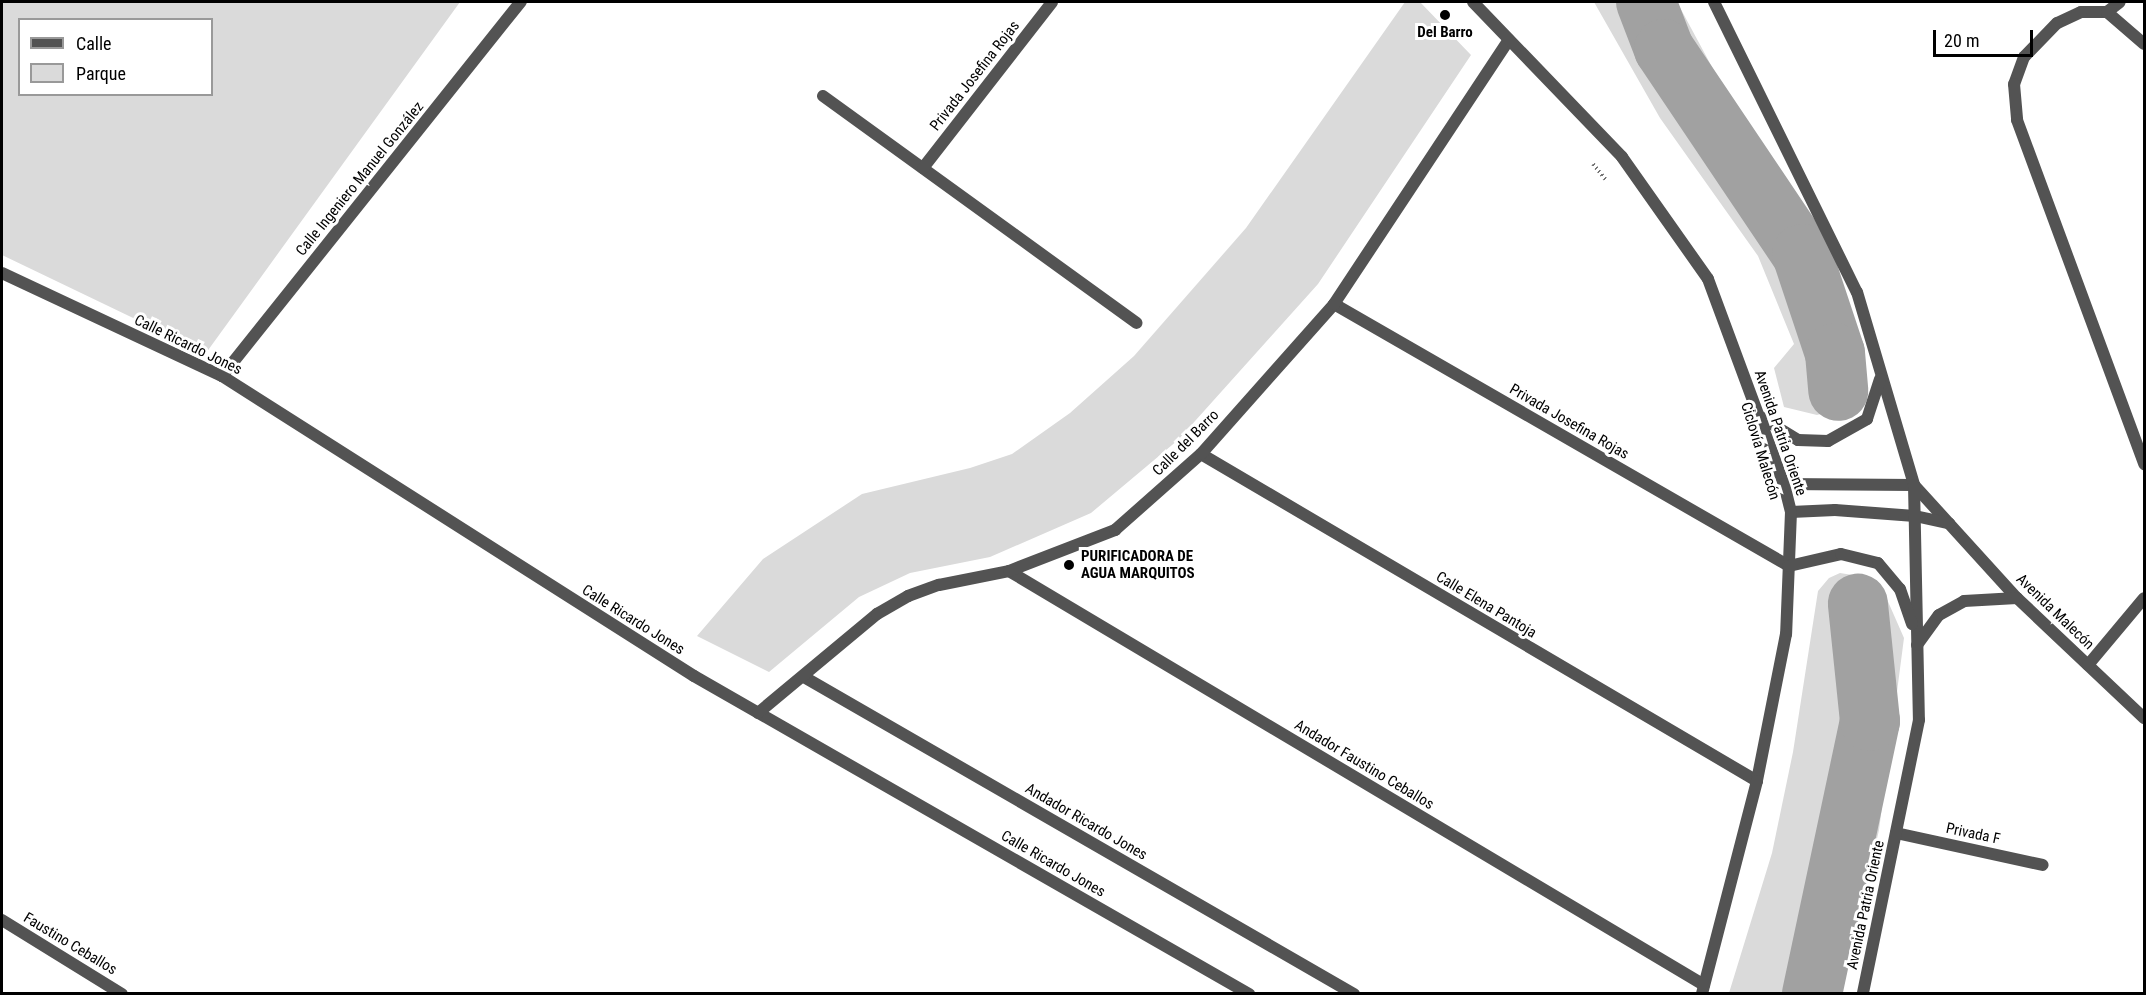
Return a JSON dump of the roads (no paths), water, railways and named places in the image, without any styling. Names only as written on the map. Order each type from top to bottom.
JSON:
[{"type":"street","name":"Calle Ingeniero Manuel González","points":[[222,376],[522,2]]},
{"type":"street","name":"Privada Josefina Rojas","points":[[923,168],[1052,2]]},
{"type":"street","name":"Avenida Patria Oriente","points":[[1473,2],[1622,157],[1708,279],[1784,484],[1791,512],[1786,634],[1757,781],[1703,989]]},
{"type":"street","name":"Avenida Patria Oriente","points":[[1714,2],[1857,292],[1914,485],[1919,720],[1863,993]]},
{"type":"street","points":[[2120,2],[2107,12],[2081,12],[2057,23],[2024,57],[2014,84],[2018,120],[2145,464]]},
{"type":"street","points":[[2107,12],[2145,44]]},
{"type":"street","name":"Calle del Barro","points":[[758,713],[877,614],[908,596],[939,585],[1009,571],[1115,530],[1201,454],[1334,304],[1509,40]]},
{"type":"street","points":[[823,96],[1137,323]]},
{"type":"street","name":"Calle Ricardo Jones","points":[[2,273],[222,376],[684,670],[1250,993]]},
{"type":"street","name":"Privada Josefina Rojas","points":[[1334,304],[1789,566]]},
{"type":"street","points":[[1759,416],[1798,440],[1828,441],[1867,419],[1881,375]]},
{"type":"street","name":"Calle Elena Pantoja","points":[[1201,454],[1757,781]]},
{"type":"street","points":[[1784,484],[1914,485]]},
{"type":"street","name":"Avenida Malecón","points":[[1914,485],[2017,598],[2145,718]]},
{"type":"street","points":[[1791,512],[1835,510],[1915,516],[1950,523]]},
{"type":"street","points":[[1789,566],[1841,554],[1878,563],[1900,589],[1917,645]]},
{"type":"street","name":"Andador Faustino Ceballos","points":[[1009,571],[1703,989]]},
{"type":"street","points":[[1917,645],[1939,615],[1964,601],[2017,598]]},
{"type":"street","points":[[2088,665],[2145,598]]},
{"type":"street","name":"Andador Ricardo Jones","points":[[804,677],[1354,993]]},
{"type":"street","name":"Privada F","points":[[1896,833],[2043,865]]},
{"type":"street","name":"Faustino Ceballos","points":[[2,920],[122,993]]},
{"type":"waterway","points":[[1646,2],[1664,49],[1802,254],[1835,353],[1838,391]]},
{"type":"waterway","points":[[1812,994],[1870,721],[1858,604]]},
{"type":"place","name":"Del Barro","points":[[1445,15]]},
{"type":"place","name":"PURIFICADORA DE AGUA MARQUITOS","points":[[1069,565]]}]
